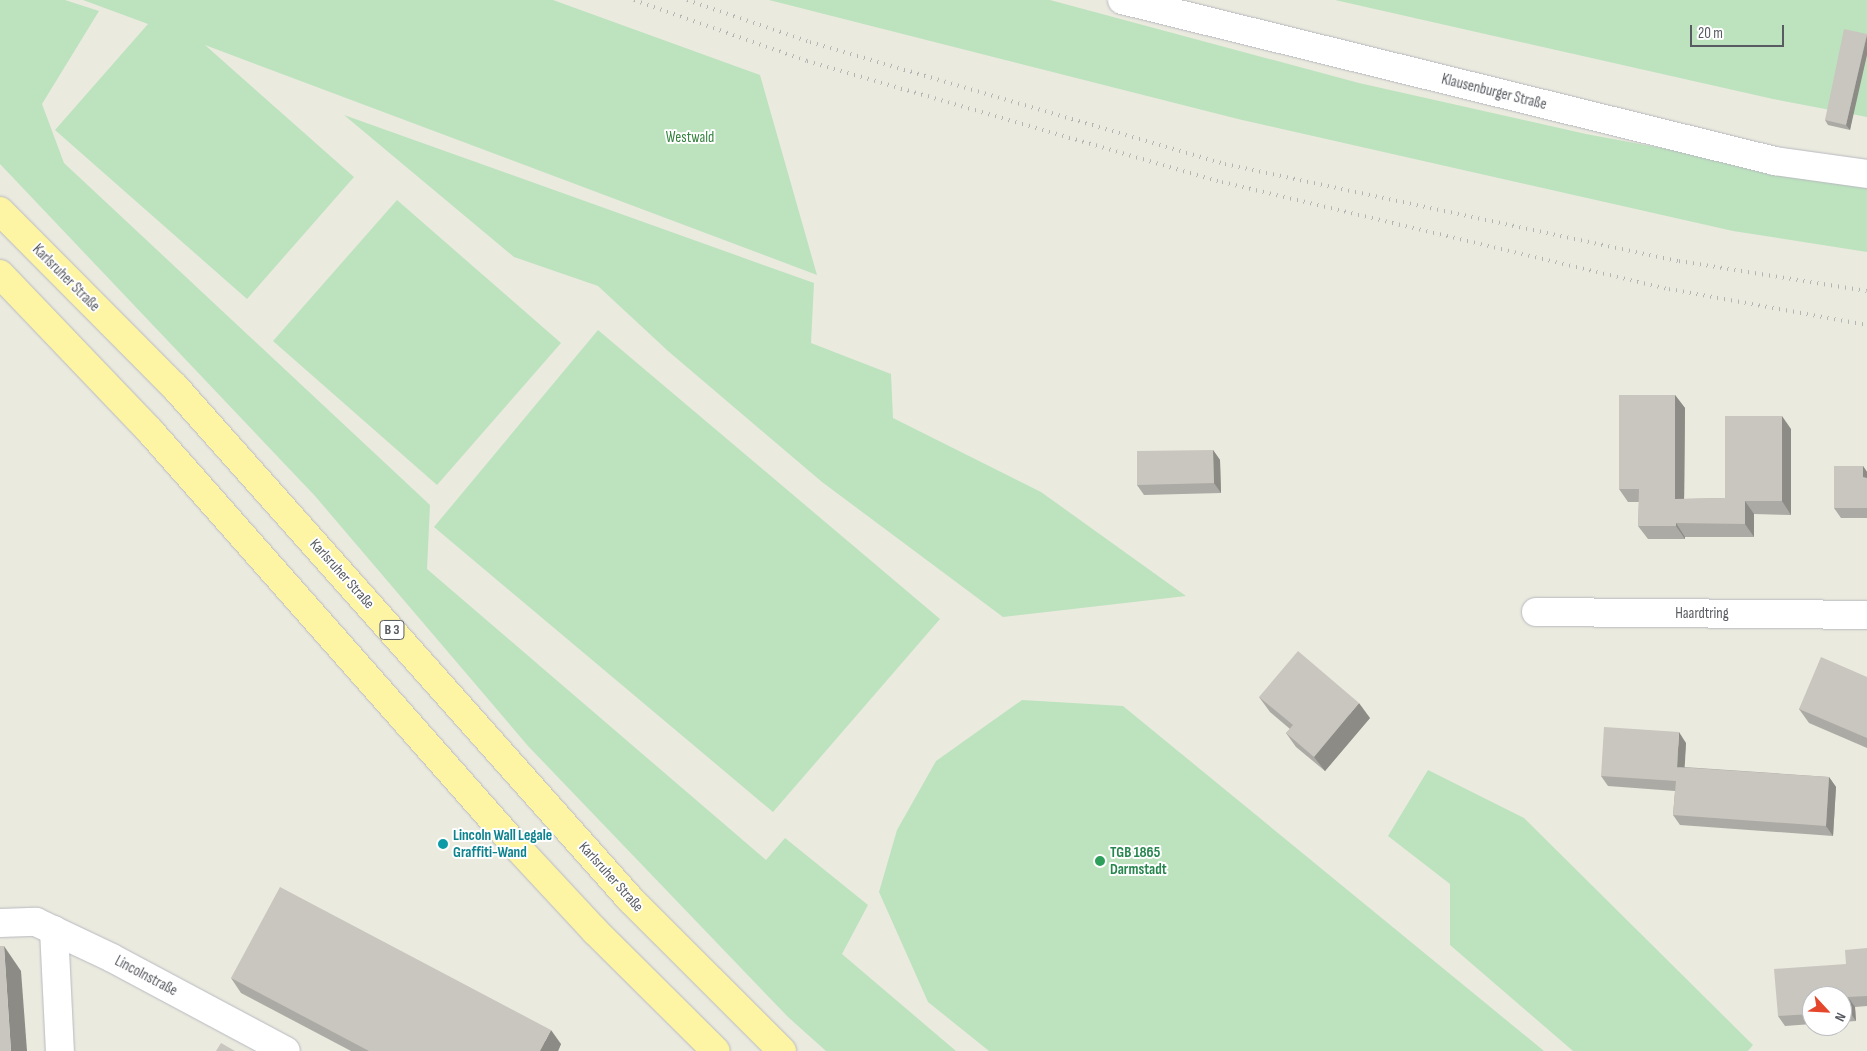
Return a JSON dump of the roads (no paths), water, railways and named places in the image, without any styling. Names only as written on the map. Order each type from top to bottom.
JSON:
[{"type":"main road","name":"Karlsruher Straße","points":[[0,211],[175,387],[630,899],[782,1051]]},
{"type":"main road","points":[[0,274],[150,431],[517,847],[595,931],[716,1051]]},
{"type":"street","name":"Klausenburger Straße","points":[[1122,0],[1775,161],[1867,174]]},
{"type":"street","name":"Haardtring","points":[[1536,612],[1867,615]]},
{"type":"street","name":"Lincolnstraße","points":[[0,923],[36,922],[54,930],[286,1051]]},
{"type":"street","points":[[54,930],[60,1051]]},
{"type":"railway","points":[[634,0],[807,61],[1222,182],[1669,289],[1867,325]]},
{"type":"railway","points":[[687,0],[810,42],[1225,164],[1679,261],[1867,291]]},
{"type":"place","name":"Lincoln Wall Legale Graffiti-Wand","points":[[443,844]]},
{"type":"place","name":"TGB 1865 Darmstadt","points":[[1100,861]]},
{"type":"park label","name":"Westwald","points":[[690,138]]}]
